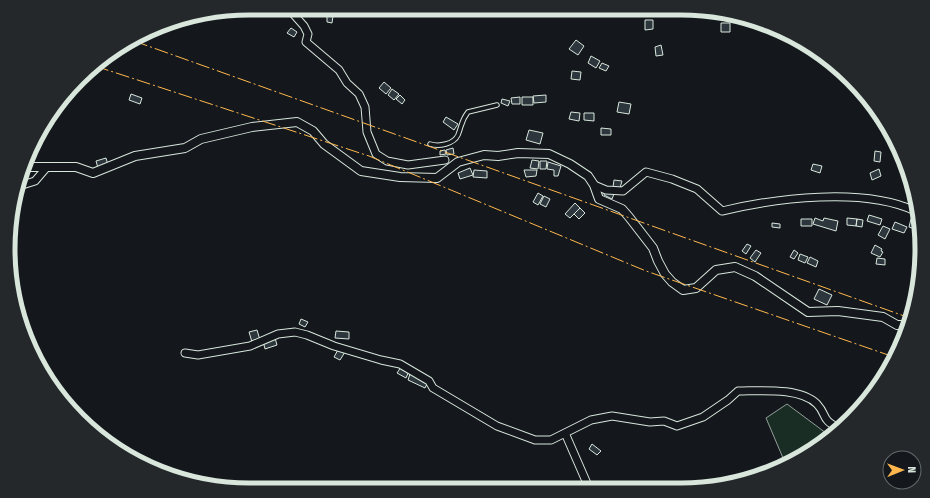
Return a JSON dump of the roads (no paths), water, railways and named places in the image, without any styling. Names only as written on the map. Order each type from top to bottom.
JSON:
[{"type":"street","points":[[294,15],[304,26],[308,34],[306,42],[339,70],[347,83],[359,94],[365,107],[367,132],[376,154],[387,161],[408,165],[446,160]]},
{"type":"street","points":[[30,167],[76,167],[93,173],[135,156],[185,148],[201,139],[252,127],[297,122],[313,131],[324,144],[361,170],[400,177],[437,178],[458,162],[484,155],[498,156],[518,153],[549,154],[588,176],[594,185],[599,199],[622,209],[653,248],[658,262],[665,274],[672,282],[683,290],[696,288],[716,270],[735,267],[755,276],[808,312],[838,311],[883,317],[897,325],[903,325]]},
{"type":"street","points":[[24,184],[35,181],[47,167]]},
{"type":"street","points":[[594,185],[606,190],[623,191],[646,172],[672,179],[697,189],[722,211],[757,202],[780,202],[803,198],[839,197],[899,203],[912,209]]},
{"type":"street","points":[[186,353],[198,355],[215,350],[250,346],[288,332],[307,334],[369,357],[400,364],[429,381],[433,388],[497,426],[535,440],[551,440],[590,420],[612,416],[650,422],[664,421],[677,426],[703,417],[728,400],[738,391],[793,392],[816,404],[828,423],[834,426]]},
{"type":"street","points":[[565,433],[587,483]]},
{"type":"lane","points":[[430,144],[436,146],[451,142],[458,135],[459,126],[468,112],[497,105]]}]
